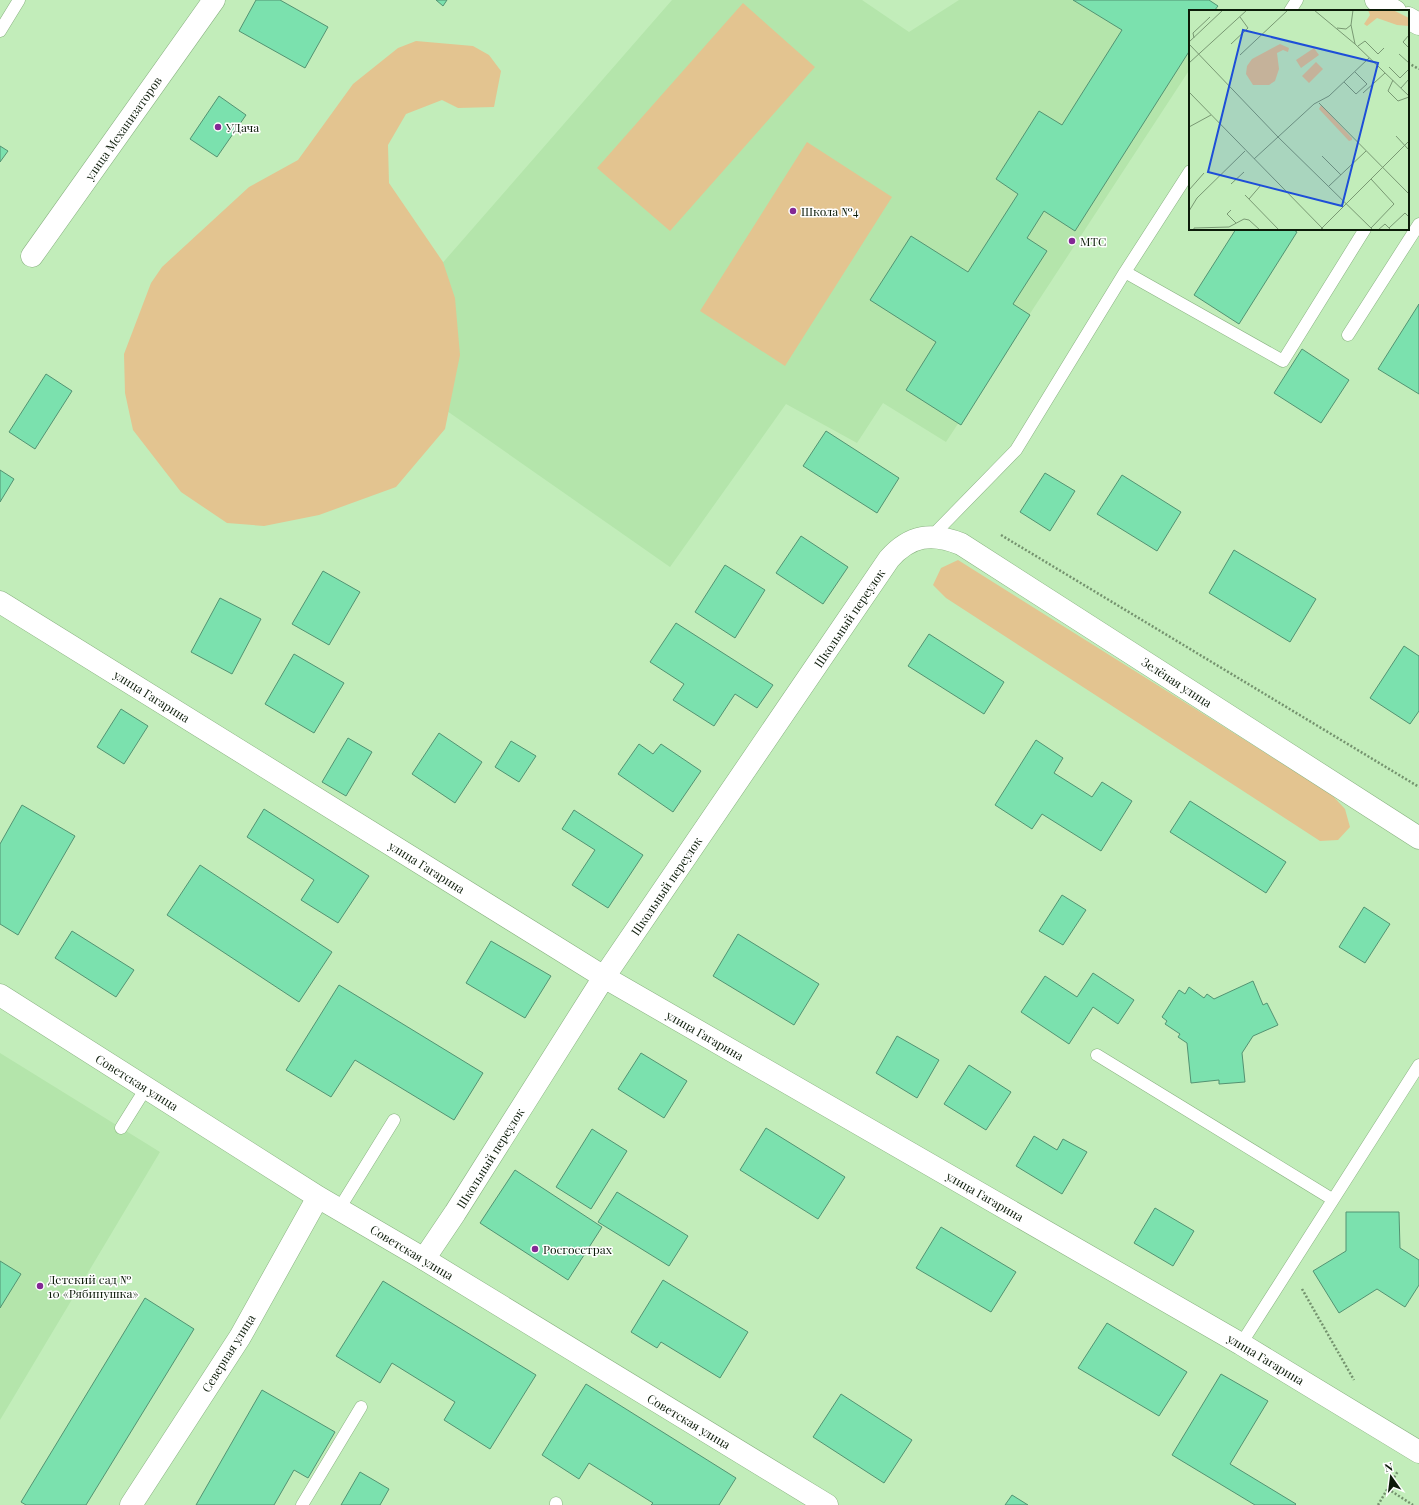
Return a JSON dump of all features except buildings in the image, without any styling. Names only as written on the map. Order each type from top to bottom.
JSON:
[{"type":"street","name":"улица Механизаторов","points":[[32,256],[214,0]]},
{"type":"street","points":[[1376,0],[1393,10]]},
{"type":"street","points":[[1409,19],[1419,24]]},
{"type":"street","name":"Зелёная улица","points":[[932,536],[948,538],[961,544],[1419,838]]},
{"type":"street","name":"Школьный переулок","points":[[424,1259],[455,1213],[604,977],[889,559],[897,550],[909,542],[932,536]]},
{"type":"street","name":"улица Гагарина","points":[[0,602],[604,977],[1241,1344],[1419,1452]]},
{"type":"street","name":"Советская улица","points":[[0,995],[318,1197],[424,1259],[827,1505]]},
{"type":"street","name":"Северная улица","points":[[131,1505],[240,1337],[318,1197]]},
{"type":"lane","points":[[0,30],[19,0]]},
{"type":"lane","points":[[1291,10],[1297,0]]},
{"type":"lane","points":[[932,536],[1016,450],[1189,172]]},
{"type":"lane","points":[[1348,335],[1419,224]]},
{"type":"lane","points":[[1126,272],[1283,362],[1364,230]]},
{"type":"lane","points":[[1097,1055],[1332,1199]]},
{"type":"lane","points":[[1241,1344],[1332,1199],[1419,1065]]},
{"type":"lane","points":[[121,1128],[146,1088]]},
{"type":"lane","points":[[339,1209],[394,1120]]},
{"type":"lane","points":[[302,1505],[361,1407]]},
{"type":"path","points":[[1409,64],[1419,69]]},
{"type":"path","points":[[998,534],[1419,786]]},
{"type":"path","points":[[1289,1267],[1356,1383]]},
{"type":"path","points":[[1388,1489],[1413,1505]]},
{"type":"shaded area","name":"Школа №4","points":[[672,0],[862,0],[909,32],[959,0],[1204,0],[1219,10],[1189,10],[1189,71],[946,442],[883,403],[857,443],[786,404],[670,567],[364,353]]},
{"type":"shaded area","points":[[743,3],[815,67],[670,231],[597,168]]},
{"type":"shaded area","points":[[416,41],[473,46],[489,55],[501,71],[494,107],[458,108],[442,100],[406,114],[388,145],[389,183],[443,262],[455,298],[460,355],[445,429],[396,487],[319,515],[264,526],[227,523],[181,492],[133,430],[125,393],[124,354],[151,283],[162,267],[249,187],[298,160],[353,84],[398,48]]},
{"type":"shaded area","points":[[807,142],[892,197],[785,366],[700,311]]},
{"type":"shaded area","points":[[958,560],[1331,794],[1345,809],[1350,827],[1338,840],[1320,841],[946,598],[933,585],[941,568]]},
{"type":"shaded area","name":"Детский сад № 10 «Рябинушка»","points":[[0,1053],[160,1152],[0,1420]]},
{"type":"place","name":"УДача","points":[[218,127]]},
{"type":"place","name":"Школа №4","points":[[793,211]]},
{"type":"place","name":"МТС","points":[[1072,241]]},
{"type":"place","name":"Росгосстрах","points":[[535,1249]]},
{"type":"place","name":"Детский сад № 10 «Рябинушка»","points":[[40,1286]]}]
